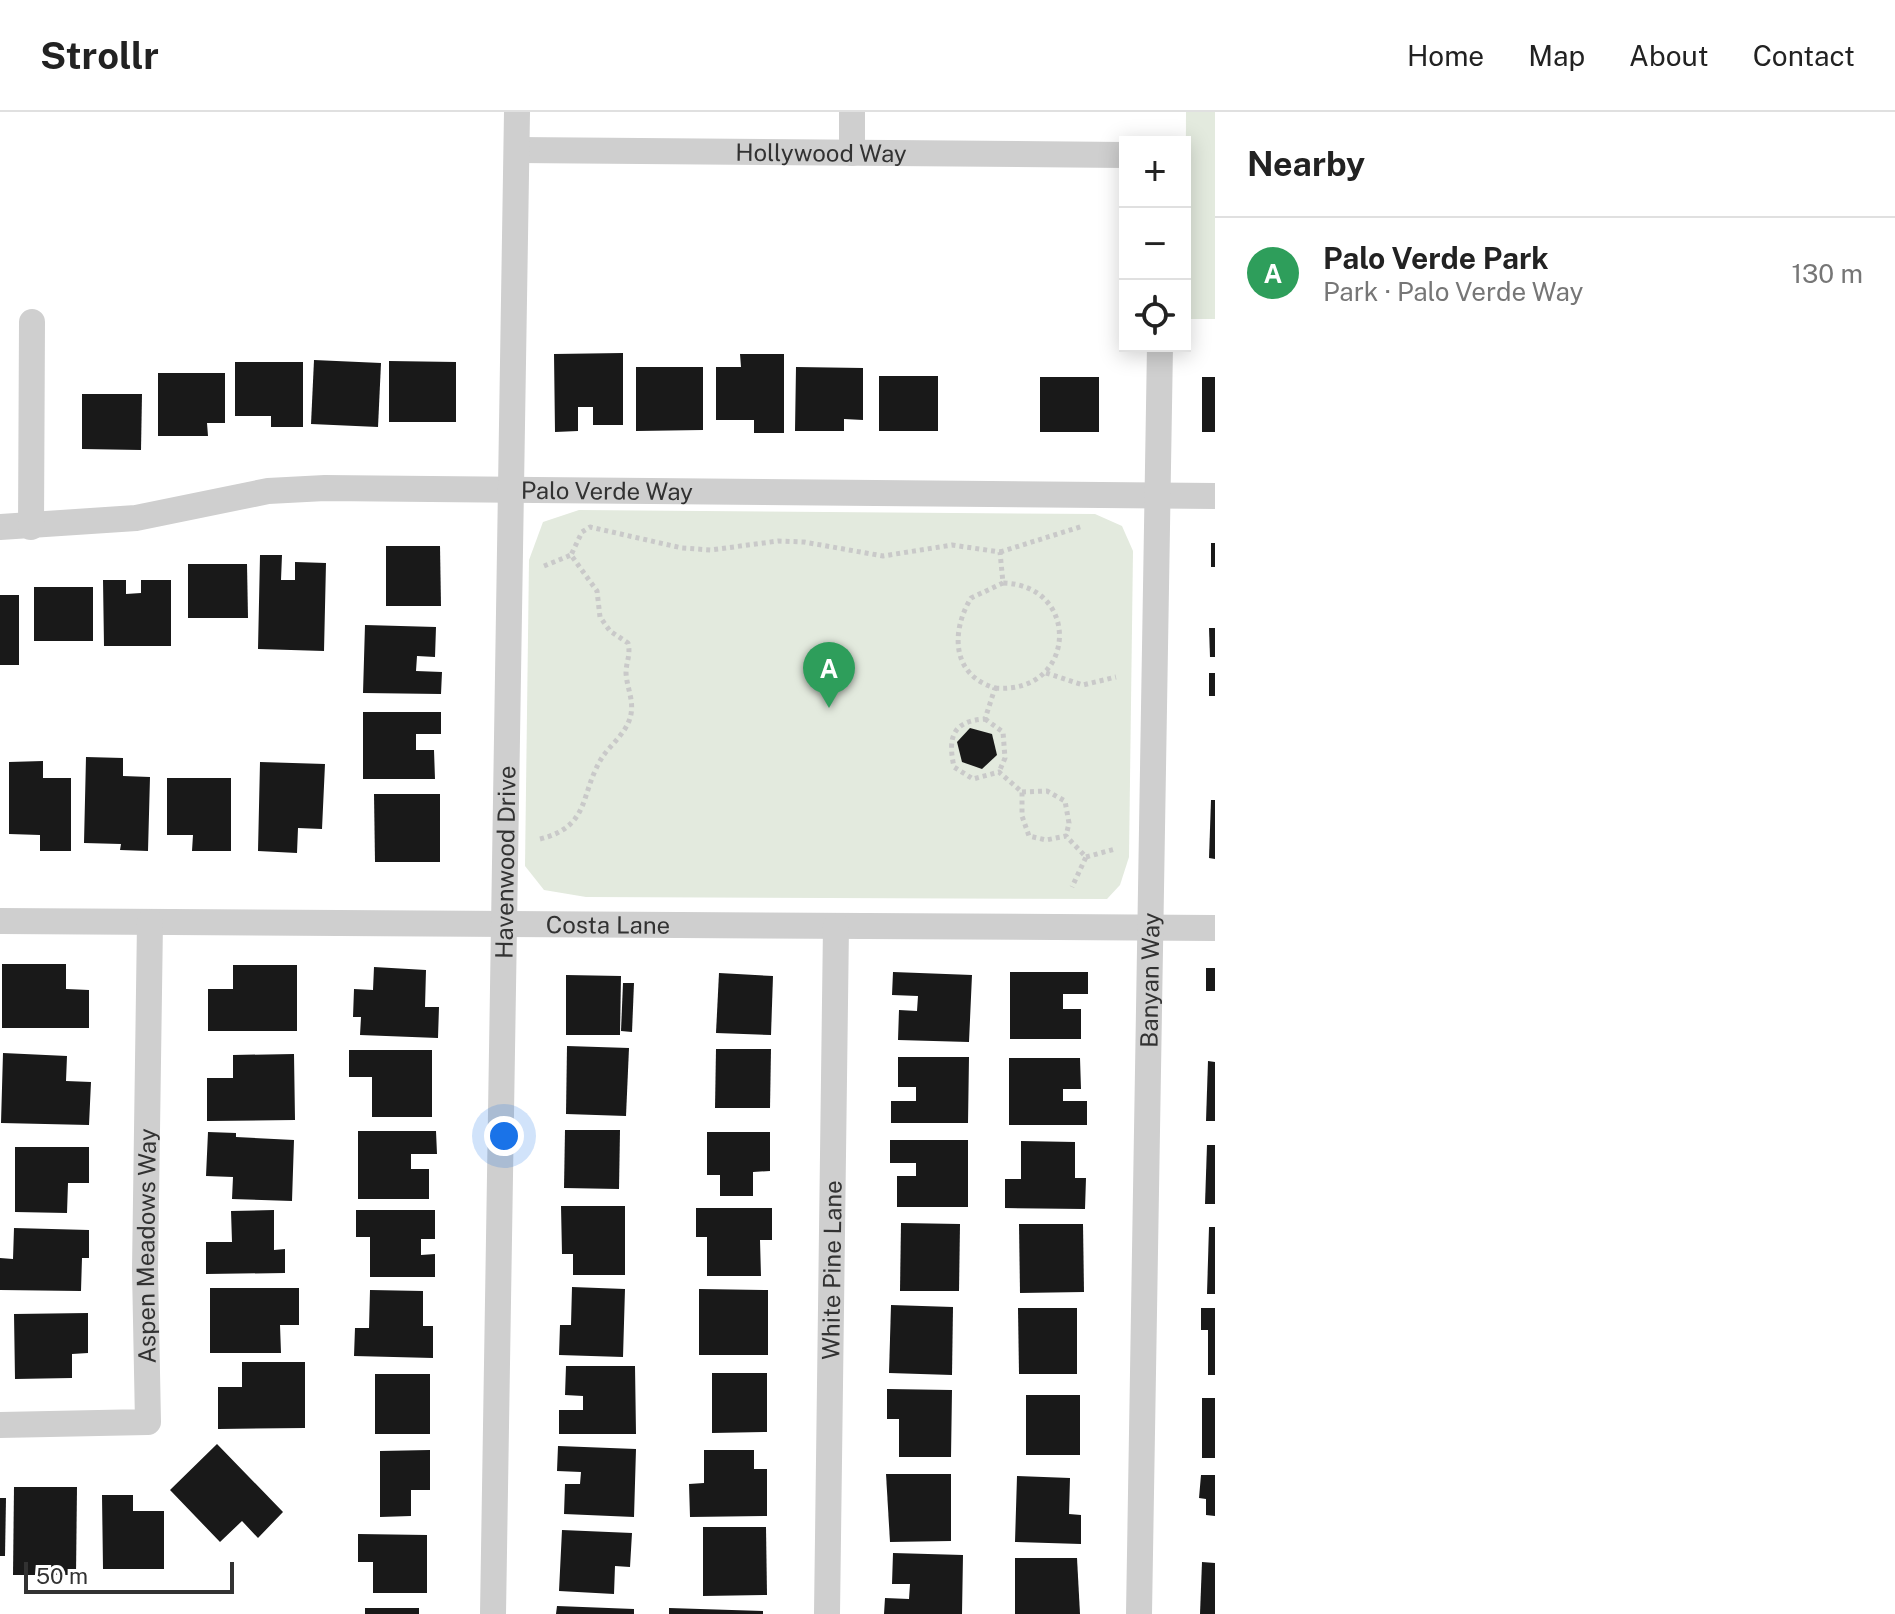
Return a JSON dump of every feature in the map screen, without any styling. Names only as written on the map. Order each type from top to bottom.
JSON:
[{"type":"street","name":"Havenwood Drive","points":[[493,1614],[517,112]]},
{"type":"street","points":[[852,112],[852,153]]},
{"type":"street","name":"Hollywood Way","points":[[517,150],[1119,155]]},
{"type":"street","points":[[31,527],[32,322]]},
{"type":"street","name":"Banyan Way","points":[[1139,1614],[1160,352]]},
{"type":"street","name":"Palo Verde Way","points":[[0,527],[136,518],[268,491],[325,488],[1215,496]]},
{"type":"street","name":"Costa Lane","points":[[0,921],[1215,928]]},
{"type":"street","name":"Aspen Meadows Way","points":[[0,1425],[148,1422],[145,1270],[150,922]]},
{"type":"street","name":"White Pine Lane","points":[[827,1614],[836,926]]},
{"type":"path","points":[[582,523],[682,548],[711,550],[778,541],[804,542],[883,556],[952,545],[1000,552],[1083,526]]},
{"type":"path","points":[[544,566],[571,555],[582,532],[590,527]]},
{"type":"path","points":[[1000,552],[1003,583]]},
{"type":"path","points":[[540,839],[561,834],[573,824],[602,757],[629,723],[633,707],[626,672],[631,653],[628,643],[610,631],[600,617],[597,591],[571,555]]},
{"type":"path","points":[[1003,583],[1035,589],[1047,600],[1056,616],[1059,645],[1046,673],[1020,688],[995,688],[967,671],[958,656],[956,632],[971,598],[1003,583]]},
{"type":"path","points":[[1046,673],[1083,685],[1116,677]]},
{"type":"path","points":[[985,719],[995,688]]},
{"type":"path","points":[[985,719],[1003,732],[1006,744],[999,772],[973,779],[954,767],[949,744],[958,727],[971,720],[985,719]]},
{"type":"path","points":[[999,772],[1022,792],[1047,791],[1065,801],[1068,810],[1066,836],[1086,857]]},
{"type":"path","points":[[1022,792],[1022,816],[1029,836],[1046,840],[1066,836]]},
{"type":"path","points":[[1072,887],[1086,857],[1115,849]]},
{"type":"shaded area","points":[[1186,112],[1215,112],[1215,319],[1191,319],[1191,136],[1186,136]]},
{"type":"shaded area","points":[[579,510],[1095,514],[1122,526],[1133,551],[1129,857],[1120,885],[1107,899],[586,897],[544,890],[525,866],[529,560],[543,522]]},
{"type":"building","points":[[623,353],[623,425],[593,425],[593,407],[578,407],[578,431],[555,432],[554,354]]},
{"type":"building","points":[[740,354],[784,354],[784,433],[754,433],[754,420],[716,420],[716,367],[741,367]]},
{"type":"building","points":[[314,360],[381,363],[378,427],[311,424]]},
{"type":"building","points":[[389,361],[456,362],[456,422],[389,422]]},
{"type":"building","points":[[235,362],[303,362],[303,427],[271,427],[271,416],[235,416]]},
{"type":"building","points":[[636,367],[703,367],[703,430],[636,431]]},
{"type":"building","points":[[796,367],[863,368],[863,420],[844,419],[844,431],[795,431]]},
{"type":"building","points":[[158,373],[225,373],[225,423],[207,423],[208,436],[158,436]]},
{"type":"building","points":[[879,376],[938,376],[938,431],[879,431]]},
{"type":"building","points":[[1040,377],[1099,377],[1099,432],[1040,432]]},
{"type":"building","points":[[1202,377],[1215,377],[1215,432],[1202,432]]},
{"type":"building","points":[[82,394],[142,394],[141,450],[82,449]]},
{"type":"building","points":[[1211,543],[1215,543],[1215,567],[1211,567]]},
{"type":"building","points":[[386,546],[440,546],[441,606],[386,606]]},
{"type":"building","points":[[260,555],[282,555],[281,580],[295,580],[295,562],[326,563],[324,651],[258,649]]},
{"type":"building","points":[[188,564],[247,564],[248,618],[188,618]]},
{"type":"building","points":[[103,580],[126,580],[126,594],[141,593],[141,580],[171,580],[171,646],[104,646]]},
{"type":"building","points":[[34,587],[93,587],[93,641],[34,641]]},
{"type":"building","points":[[0,595],[19,595],[19,665],[0,665]]},
{"type":"building","points":[[365,625],[436,627],[435,657],[417,656],[416,671],[442,672],[441,694],[363,693]]},
{"type":"building","points":[[1209,628],[1215,628],[1215,657],[1210,657]]},
{"type":"building","points":[[1209,673],[1215,673],[1215,696],[1209,696]]},
{"type":"building","points":[[363,712],[441,712],[441,734],[416,734],[416,750],[434,750],[435,779],[363,779]]},
{"type":"building","points":[[970,728],[992,734],[997,755],[982,769],[962,762],[957,742]]},
{"type":"building","points":[[86,757],[123,758],[123,776],[150,777],[148,851],[120,850],[121,844],[84,843]]},
{"type":"building","points":[[43,761],[43,778],[71,778],[71,851],[40,851],[40,835],[9,834],[9,762]]},
{"type":"building","points":[[260,762],[325,764],[322,829],[298,828],[297,853],[258,851]]},
{"type":"building","points":[[167,778],[231,778],[231,851],[192,851],[193,835],[167,835]]},
{"type":"building","points":[[374,794],[440,794],[440,862],[375,862]]},
{"type":"building","points":[[1211,800],[1215,800],[1215,859],[1209,858]]},
{"type":"building","points":[[2,964],[66,964],[66,989],[89,990],[89,1028],[2,1028]]},
{"type":"building","points":[[233,965],[297,965],[297,1031],[208,1031],[208,989],[233,989]]},
{"type":"building","points":[[374,967],[426,970],[425,1007],[439,1007],[438,1038],[360,1035],[361,1017],[353,1017],[354,989],[373,990]]},
{"type":"building","points":[[1206,968],[1215,968],[1215,991],[1206,991]]},
{"type":"building","points":[[893,972],[972,975],[969,1042],[898,1040],[899,1010],[917,1011],[918,996],[892,995]]},
{"type":"building","points":[[1010,972],[1088,972],[1088,994],[1063,994],[1063,1009],[1081,1009],[1081,1039],[1010,1039]]},
{"type":"building","points":[[719,973],[773,976],[771,1035],[716,1033]]},
{"type":"building","points":[[566,975],[621,976],[620,1035],[566,1035]]},
{"type":"building","points":[[623,983],[634,983],[632,1032],[621,1031]]},
{"type":"building","points":[[567,1046],[629,1048],[626,1116],[566,1114]]},
{"type":"building","points":[[716,1049],[771,1049],[770,1108],[715,1108]]},
{"type":"building","points":[[349,1050],[432,1050],[432,1117],[372,1117],[372,1077],[349,1077]]},
{"type":"building","points":[[3,1053],[67,1056],[66,1081],[91,1082],[89,1125],[1,1123]]},
{"type":"building","points":[[294,1054],[295,1120],[207,1121],[207,1078],[233,1078],[233,1055]]},
{"type":"building","points":[[898,1057],[969,1057],[968,1123],[891,1123],[891,1101],[916,1101],[916,1087],[898,1087]]},
{"type":"building","points":[[1009,1058],[1080,1058],[1081,1089],[1063,1089],[1063,1101],[1087,1101],[1087,1125],[1009,1125]]},
{"type":"building","points":[[1208,1061],[1215,1062],[1215,1121],[1206,1121]]},
{"type":"building","points":[[565,1130],[620,1130],[619,1189],[564,1188]]},
{"type":"building","points":[[358,1131],[436,1131],[437,1154],[411,1154],[411,1169],[429,1169],[429,1199],[358,1199]]},
{"type":"building","points":[[208,1132],[294,1140],[292,1201],[232,1199],[233,1177],[206,1176]]},
{"type":"building","points":[[707,1132],[770,1132],[770,1171],[753,1172],[753,1196],[720,1196],[720,1175],[707,1175]]},
{"type":"building","points":[[890,1140],[968,1140],[968,1207],[897,1207],[897,1176],[916,1176],[916,1163],[890,1163]]},
{"type":"building","points":[[1021,1141],[1075,1142],[1075,1178],[1086,1178],[1085,1209],[1005,1208],[1005,1179],[1021,1179]]},
{"type":"building","points":[[1207,1145],[1215,1145],[1215,1204],[1205,1204]]},
{"type":"building","points":[[15,1147],[89,1147],[89,1183],[68,1183],[67,1213],[15,1212]]},
{"type":"building","points":[[561,1206],[625,1206],[625,1275],[573,1275],[573,1254],[562,1254]]},
{"type":"building","points":[[696,1208],[772,1208],[772,1240],[760,1240],[761,1276],[707,1276],[707,1237],[696,1237]]},
{"type":"building","points":[[274,1210],[274,1250],[285,1249],[285,1273],[206,1274],[206,1242],[232,1242],[231,1211]]},
{"type":"building","points":[[356,1210],[435,1210],[435,1239],[421,1239],[421,1255],[435,1254],[435,1277],[370,1277],[370,1237],[356,1237]]},
{"type":"building","points":[[901,1223],[960,1224],[959,1291],[900,1291]]},
{"type":"building","points":[[1019,1224],[1083,1224],[1084,1292],[1020,1293]]},
{"type":"building","points":[[1209,1227],[1215,1227],[1215,1294],[1207,1294]]},
{"type":"building","points":[[14,1228],[89,1230],[89,1258],[82,1258],[81,1291],[0,1290],[0,1258],[13,1259]]},
{"type":"building","points":[[572,1287],[625,1289],[623,1357],[559,1355],[560,1325],[571,1325]]},
{"type":"building","points":[[210,1288],[299,1288],[299,1325],[280,1325],[281,1353],[210,1353]]},
{"type":"building","points":[[699,1289],[768,1290],[768,1355],[699,1355]]},
{"type":"building","points":[[370,1290],[423,1291],[423,1326],[433,1326],[433,1358],[354,1356],[355,1328],[369,1328]]},
{"type":"building","points":[[891,1305],[953,1307],[952,1375],[889,1373]]},
{"type":"building","points":[[1018,1308],[1077,1308],[1077,1374],[1019,1374]]},
{"type":"building","points":[[1201,1308],[1215,1308],[1215,1375],[1208,1375],[1208,1330],[1201,1330]]},
{"type":"building","points":[[88,1313],[88,1353],[72,1354],[72,1378],[15,1379],[14,1314]]},
{"type":"building","points":[[242,1362],[305,1362],[305,1428],[218,1429],[218,1387],[242,1387]]},
{"type":"building","points":[[566,1366],[635,1366],[636,1434],[559,1434],[559,1410],[583,1410],[583,1396],[565,1395]]},
{"type":"building","points":[[712,1373],[767,1373],[767,1432],[712,1433]]},
{"type":"building","points":[[375,1374],[430,1374],[430,1434],[375,1434]]},
{"type":"building","points":[[887,1389],[952,1390],[951,1457],[899,1457],[899,1419],[887,1419]]},
{"type":"building","points":[[1026,1395],[1080,1395],[1080,1455],[1026,1455]]},
{"type":"building","points":[[1202,1398],[1215,1398],[1215,1458],[1202,1458]]},
{"type":"building","points":[[217,1444],[283,1512],[258,1538],[242,1521],[220,1542],[170,1490]]},
{"type":"building","points":[[558,1446],[636,1449],[634,1517],[564,1514],[565,1484],[580,1484],[581,1472],[557,1471]]},
{"type":"building","points":[[430,1450],[430,1490],[411,1490],[411,1516],[380,1517],[380,1451]]},
{"type":"building","points":[[704,1450],[754,1450],[754,1469],[767,1469],[767,1516],[690,1517],[689,1484],[704,1483]]},
{"type":"building","points":[[886,1474],[951,1474],[951,1541],[890,1542]]},
{"type":"building","points":[[1201,1475],[1215,1475],[1215,1516],[1206,1515],[1206,1499],[1199,1498]]},
{"type":"building","points":[[1017,1476],[1070,1478],[1069,1514],[1081,1515],[1081,1544],[1015,1542]]},
{"type":"building","points":[[14,1487],[77,1487],[76,1575],[13,1575]]},
{"type":"building","points":[[102,1495],[133,1495],[133,1511],[164,1511],[164,1569],[103,1569]]},
{"type":"building","points":[[0,1498],[6,1498],[5,1556],[0,1556]]},
{"type":"building","points":[[703,1527],[766,1527],[767,1595],[703,1596]]},
{"type":"building","points":[[562,1530],[632,1533],[630,1567],[615,1566],[614,1594],[559,1591]]},
{"type":"building","points":[[358,1534],[427,1535],[427,1593],[373,1593],[373,1562],[358,1562]]},
{"type":"building","points":[[893,1553],[963,1555],[962,1614],[884,1614],[885,1598],[909,1599],[910,1584],[892,1584]]},
{"type":"building","points":[[1015,1558],[1077,1558],[1080,1614],[1015,1614]]},
{"type":"building","points":[[1202,1562],[1215,1563],[1215,1614],[1200,1614]]},
{"type":"building","points":[[557,1606],[634,1609],[634,1614],[556,1614]]},
{"type":"building","points":[[365,1608],[419,1608],[419,1614],[365,1614]]},
{"type":"building","points":[[669,1608],[763,1611],[763,1614],[669,1614]]},
{"type":"place","name":"Palo Verde Park","points":[[829,708]]}]
